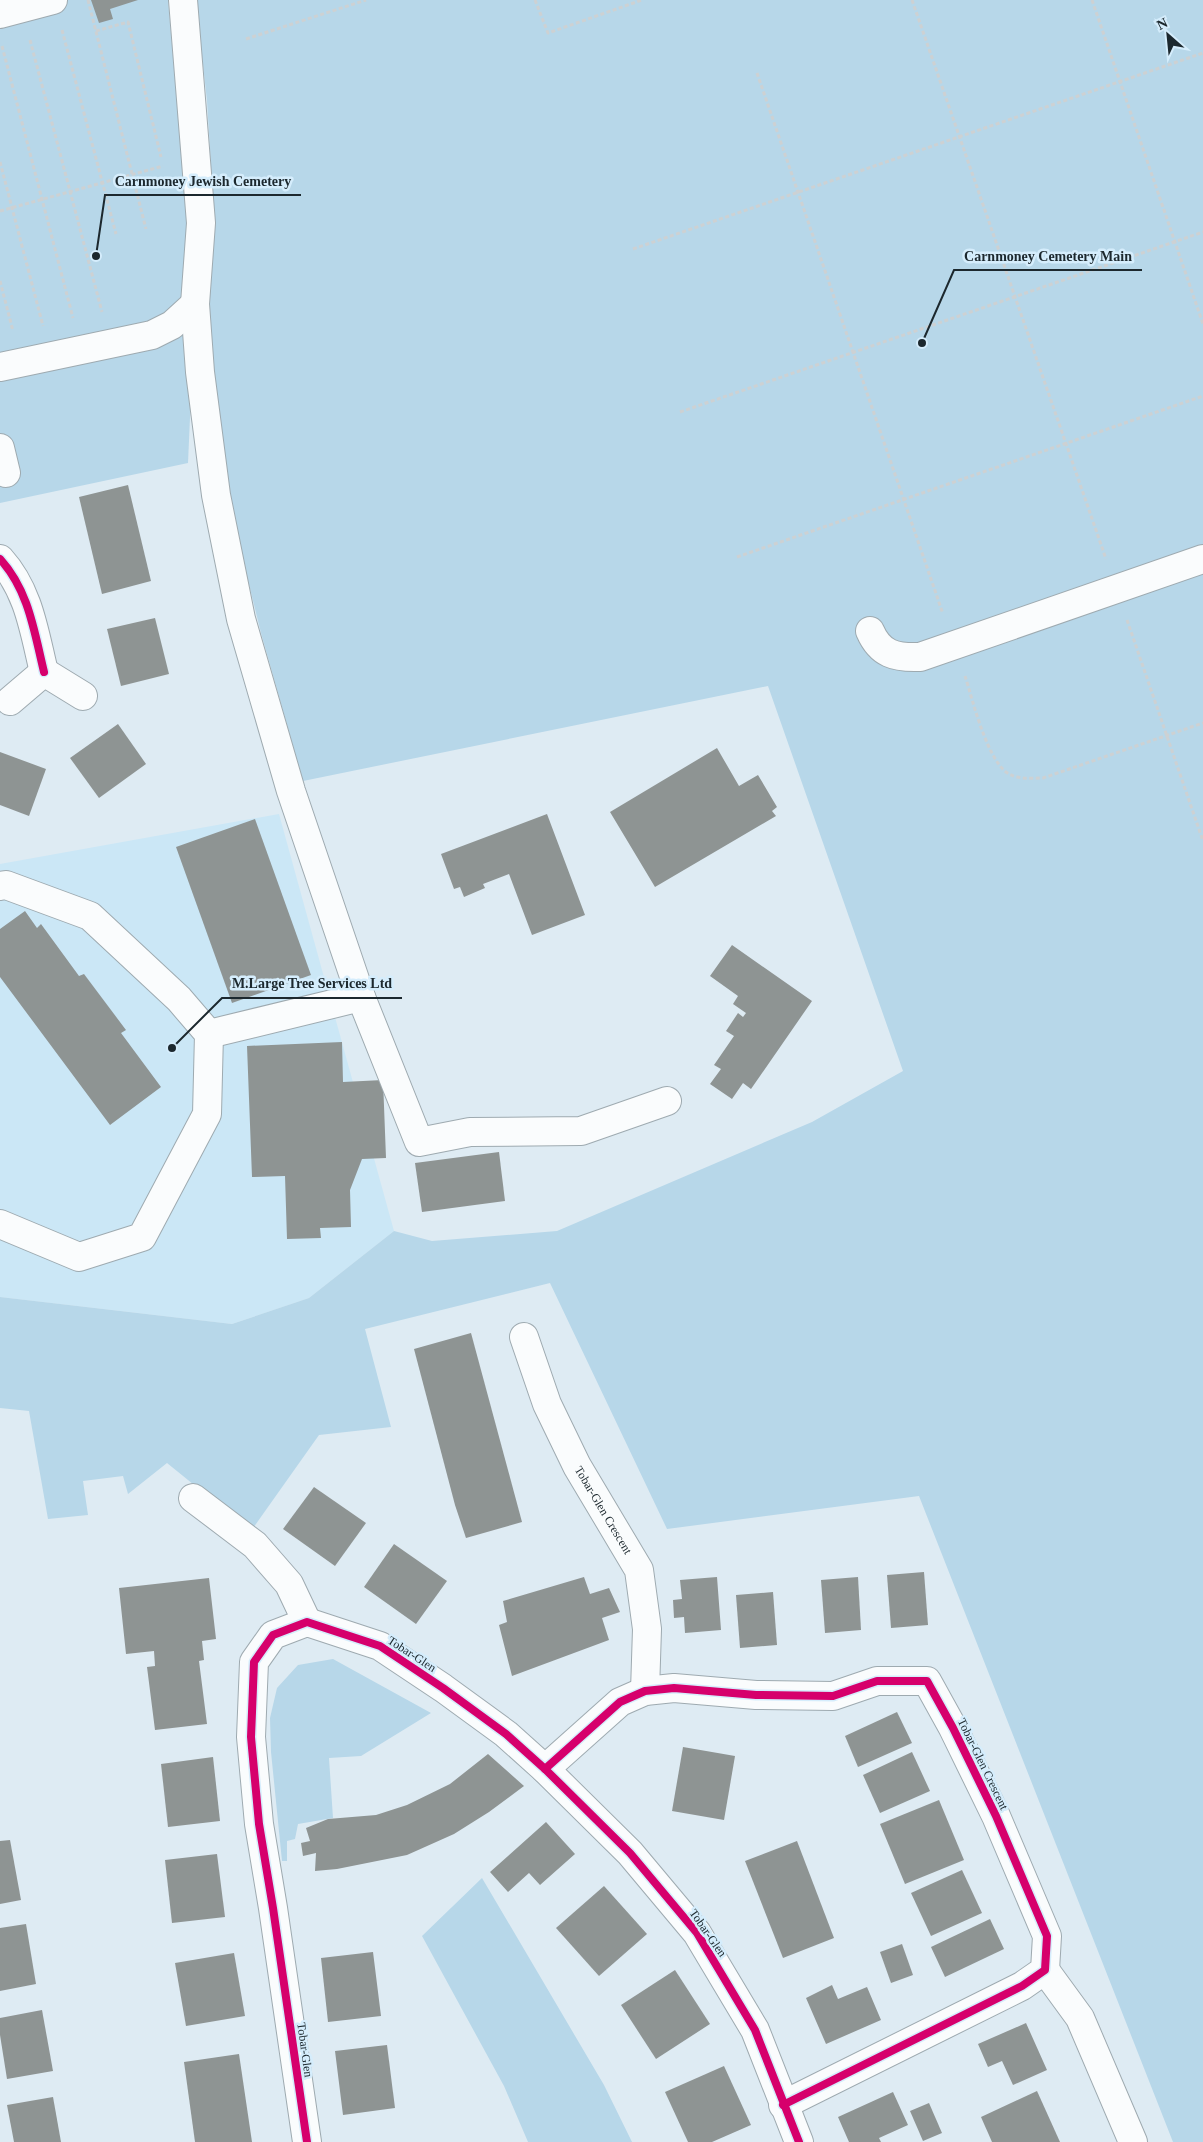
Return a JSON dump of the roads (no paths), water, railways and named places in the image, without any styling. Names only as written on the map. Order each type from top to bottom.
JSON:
[{"type":"street","points":[[11,11],[53,0]]},
{"type":"street","points":[[183,0],[201,223],[195,304],[200,372],[216,495],[241,618],[291,792],[361,997],[419,1142],[470,1132],[581,1131],[667,1101]]},
{"type":"street","points":[[11,365],[152,335],[172,325],[195,304]]},
{"type":"street","points":[[870,631],[876,644],[887,652],[902,658],[920,657],[1203,559]]},
{"type":"street","points":[[0,560],[14,576],[25,596],[44,672],[83,696]]},
{"type":"street","points":[[10,701],[44,672]]},
{"type":"street","points":[[0,886],[6,885],[90,916],[179,999],[209,1034],[207,1114],[142,1236],[79,1257],[0,1224]]},
{"type":"street","points":[[209,1034],[361,997]]},
{"type":"street","name":"Tobar-Glen Crescent","points":[[524,1337],[547,1404],[577,1466],[639,1570],[647,1629],[645,1692]]},
{"type":"street","points":[[193,1498],[256,1546],[289,1584],[307,1622]]},
{"type":"street","name":"Tobar-Glen","points":[[307,2142],[259,1824],[251,1737],[254,1662],[273,1635],[307,1622],[380,1646],[443,1688],[506,1734],[545,1769],[630,1853],[697,1933],[755,2030],[799,2142]]},
{"type":"street","name":"Tobar-Glen Crescent","points":[[545,1769],[620,1702],[645,1692],[674,1688],[756,1695],[832,1696],[877,1681],[927,1682],[953,1728],[996,1816],[1047,1936],[1045,1970]]},
{"type":"street","points":[[783,2105],[1022,1986],[1045,1970],[1080,2018],[1133,2142]]},
{"type":"place","name":"Carnmoney Jewish Cemetery","points":[[96,256]]},
{"type":"place","name":"Carnmoney Cemetery Main","points":[[922,343]]},
{"type":"place","name":"M.Large Tree Services Ltd","points":[[172,1048]]}]
